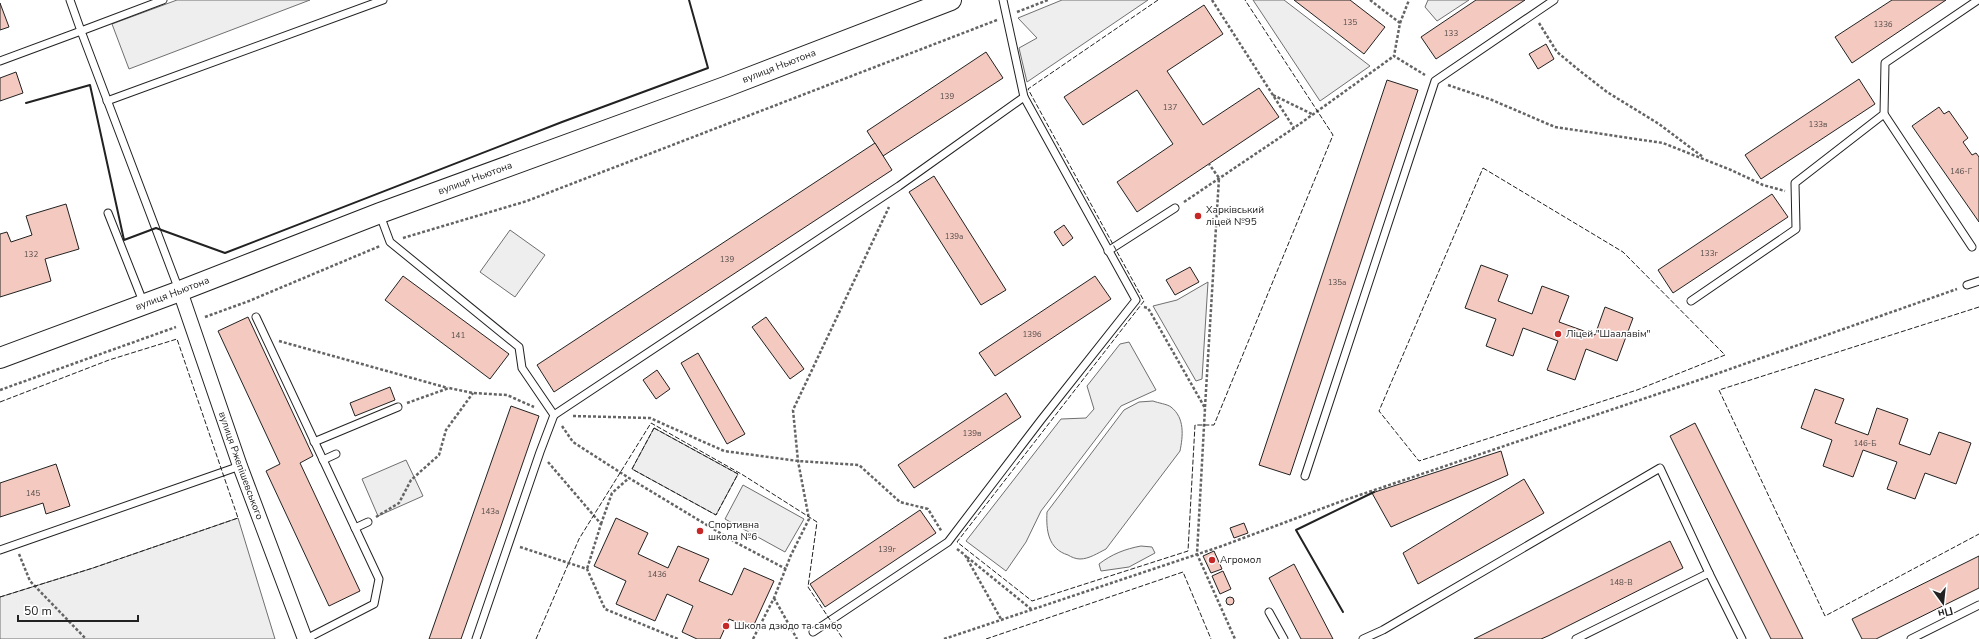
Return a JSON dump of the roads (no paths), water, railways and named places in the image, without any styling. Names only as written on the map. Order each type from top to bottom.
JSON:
[{"type":"street","name":"вулиця Ньютона","points":[[0,358],[180,291],[380,213],[725,87],[951,0]]},
{"type":"street","name":"вулиця Ржепішевського","points":[[180,291],[240,466],[305,639]]},
{"type":"lane","points":[[70,0],[180,291]]},
{"type":"lane","points":[[0,61],[163,0]]},
{"type":"lane","points":[[107,101],[383,0]]},
{"type":"lane","points":[[813,632],[948,542],[1136,300],[1024,97],[1003,0]]},
{"type":"lane","points":[[1305,476],[1435,81],[1554,0]]},
{"type":"lane","points":[[1972,247],[1884,114],[1885,63],[1978,0]]},
{"type":"lane","points":[[476,639],[554,415],[899,186],[1024,97]]},
{"type":"lane","points":[[1691,301],[1796,229],[1795,183],[1884,114]]},
{"type":"lane","points":[[1108,251],[1175,208]]},
{"type":"lane","points":[[380,213],[390,242],[519,347],[522,368],[554,415]]},
{"type":"lane","points":[[108,214],[144,304]]},
{"type":"lane","points":[[1967,285],[1979,281]]},
{"type":"lane","points":[[256,317],[379,579],[374,604],[305,639]]},
{"type":"lane","points":[[314,442],[398,407]]},
{"type":"lane","points":[[323,460],[336,454]]},
{"type":"lane","points":[[0,550],[240,466]]},
{"type":"lane","points":[[1363,639],[1383,630],[1660,468],[1742,639]]},
{"type":"lane","points":[[355,528],[368,522]]},
{"type":"lane","points":[[1576,639],[1710,573]]},
{"type":"lane","points":[[1912,639],[1979,605]]},
{"type":"lane","points":[[1269,612],[1284,639]]},
{"type":"place","name":"Харківський ліцей №95","points":[[1198,216]]},
{"type":"place","name":"Ліцей \"Шаалавім\"","points":[[1558,334]]},
{"type":"place","name":"Спортивна школа №6","points":[[700,531]]},
{"type":"place","name":"Агромол","points":[[1212,560]]},
{"type":"place","name":"Школа дзюдо та самбо","points":[[726,626]]}]
